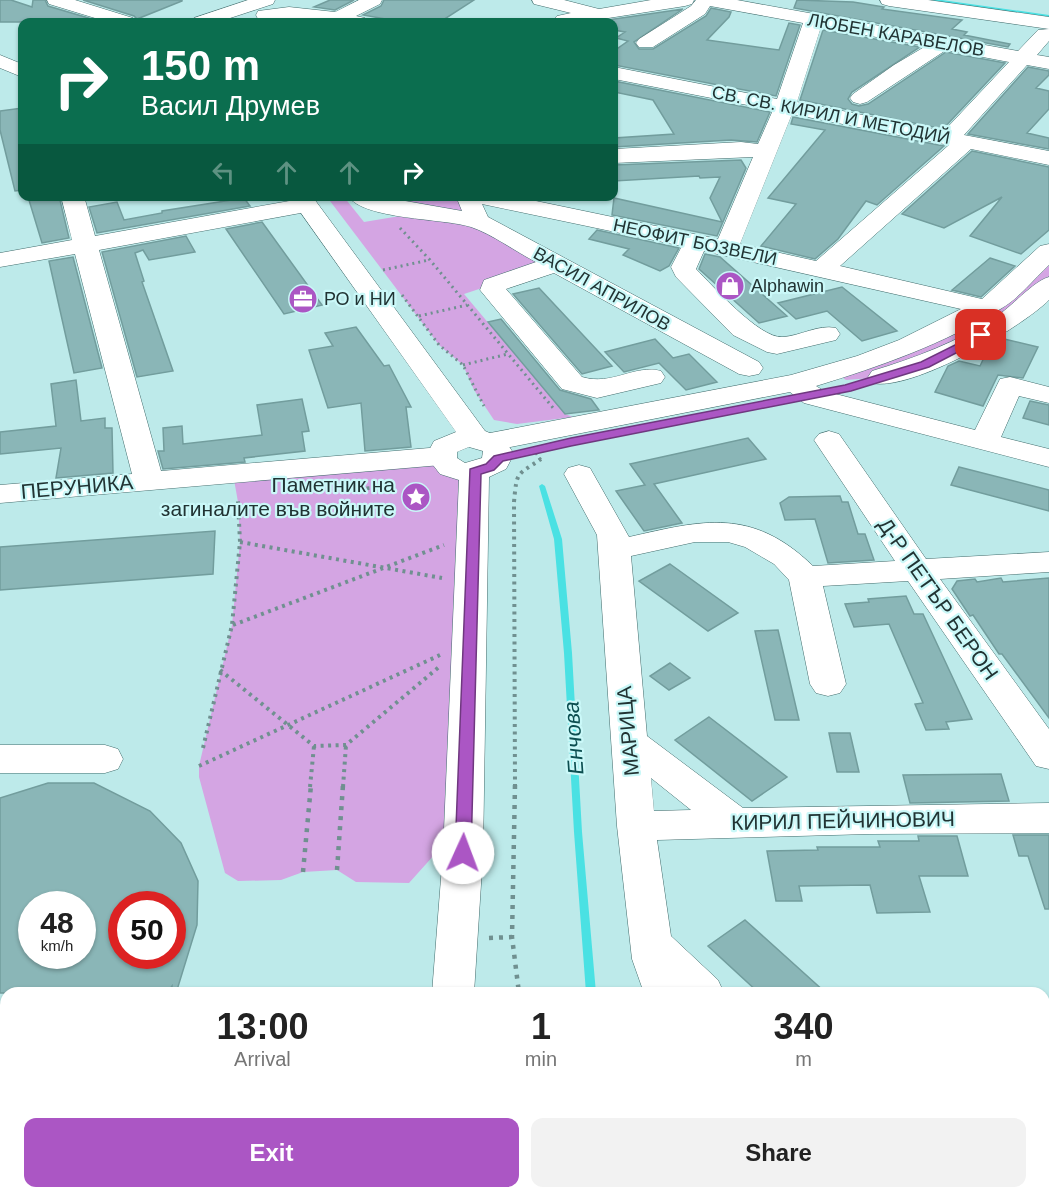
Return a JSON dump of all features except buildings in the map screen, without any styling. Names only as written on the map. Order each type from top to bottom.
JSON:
[{"type":"street","points":[[56,0],[113,18]]},
{"type":"street","points":[[217,18],[256,8],[290,11],[299,4],[337,18],[373,0]]},
{"type":"street","points":[[548,1],[567,17],[598,15],[685,0]]},
{"type":"street","points":[[646,43],[698,10],[706,0]]},
{"type":"street","name":"ЛЮБЕН КАРАВЕЛОВ","points":[[706,0],[1049,63]]},
{"type":"street","points":[[822,269],[957,140],[1047,28],[889,0]]},
{"type":"street","points":[[986,0],[1049,9]]},
{"type":"street","points":[[726,248],[785,106],[814,20]]},
{"type":"street","points":[[860,98],[901,69],[929,54],[942,43]]},
{"type":"street","points":[[1,62],[18,69]]},
{"type":"street","name":"СВ. СВ. КИРИЛ И МЕТОДИЙ","points":[[618,74],[1049,158]]},
{"type":"street","points":[[618,156],[741,149],[766,151]]},
{"type":"street","points":[[73,201],[150,482]]},
{"type":"street","points":[[0,260],[303,201],[425,366],[472,451],[463,853],[453,987]]},
{"type":"street","name":"НЕОФИТ БОЗВЕЛИ","points":[[381,201],[477,208],[696,242],[985,307]]},
{"type":"street","name":"ВАСИЛ АПРИЛОВ","points":[[477,208],[555,264],[749,368]]},
{"type":"street","points":[[696,242],[683,267],[685,272],[742,329],[777,346],[827,334]]},
{"type":"street","points":[[472,451],[571,442],[804,390],[838,372],[909,346],[995,302],[1049,251]]},
{"type":"street","points":[[555,264],[493,285],[493,290],[572,384],[597,390],[651,377]]},
{"type":"street","points":[[472,451],[568,426],[884,377],[925,364],[1019,314],[1049,285]]},
{"type":"street","points":[[1019,314],[1049,321]]},
{"type":"street","points":[[884,377],[885,390],[894,402],[945,430]]},
{"type":"street","points":[[985,441],[1010,385],[1049,395]]},
{"type":"street","points":[[804,390],[1049,458]]},
{"type":"street","name":"Д-Р ПЕТЪР БЕРОН","points":[[829,440],[917,570],[1049,756]]},
{"type":"street","name":"ПЕРУНИКА","points":[[0,494],[472,451]]},
{"type":"street","name":"МАРИЦА","points":[[579,474],[613,535],[636,825],[652,959],[663,987]]},
{"type":"street","points":[[615,550],[695,532],[730,532],[756,540],[785,557],[805,577],[828,684]]},
{"type":"street","points":[[805,577],[1049,562]]},
{"type":"street","points":[[629,741],[735,823]]},
{"type":"street","points":[[0,759],[105,759]]},
{"type":"street","name":"КИРИЛ ПЕЙЧИНОВИЧ","points":[[636,825],[869,819],[1049,818]]},
{"type":"street","points":[[651,943],[697,987]]},
{"type":"path","points":[[399,226],[468,304],[568,426]]},
{"type":"path","points":[[383,270],[430,260]]},
{"type":"path","points":[[419,316],[468,304]]},
{"type":"path","points":[[463,365],[508,354]]},
{"type":"path","points":[[359,489],[383,487],[392,476]]},
{"type":"path","points":[[203,748],[232,625],[240,542],[238,501]]},
{"type":"path","points":[[240,542],[442,578]]},
{"type":"path","points":[[232,625],[445,544]]},
{"type":"path","points":[[198,766],[441,654]]},
{"type":"path","points":[[220,670],[314,746],[346,745],[439,667]]},
{"type":"path","points":[[337,870],[346,745]]},
{"type":"path","points":[[303,872],[314,746]]},
{"type":"shaded area","points":[[330,201],[347,201],[364,222],[400,216],[368,201],[469,201],[478,221],[555,264],[464,294],[565,414],[573,417],[517,424],[494,420],[474,390],[463,365],[439,345]]},
{"type":"shaded area","points":[[1049,251],[1049,285],[1019,314],[884,377],[846,380],[843,378],[948,325]]},
{"type":"shaded area","points":[[441,456],[474,472],[463,853],[435,854],[409,883],[356,882],[337,870],[303,872],[281,880],[238,881],[225,873],[199,777],[199,766],[232,625],[240,542],[238,502],[233,474]]},
{"type":"waterway","points":[[933,0],[1049,16]]},
{"type":"waterway","name":"Енчова","points":[[542,486],[558,539],[591,987]]},
{"type":"place","name":"Alphawin","points":[[730,286]]},
{"type":"place","name":"РО и НИ","points":[[303,299]]},
{"type":"place","name":"Паметник на загиналите във войните","points":[[416,497]]},
{"type":"route","points":[[463,853],[474,472],[490,467],[498,458],[571,442],[814,397],[925,364],[981,335]]}]
